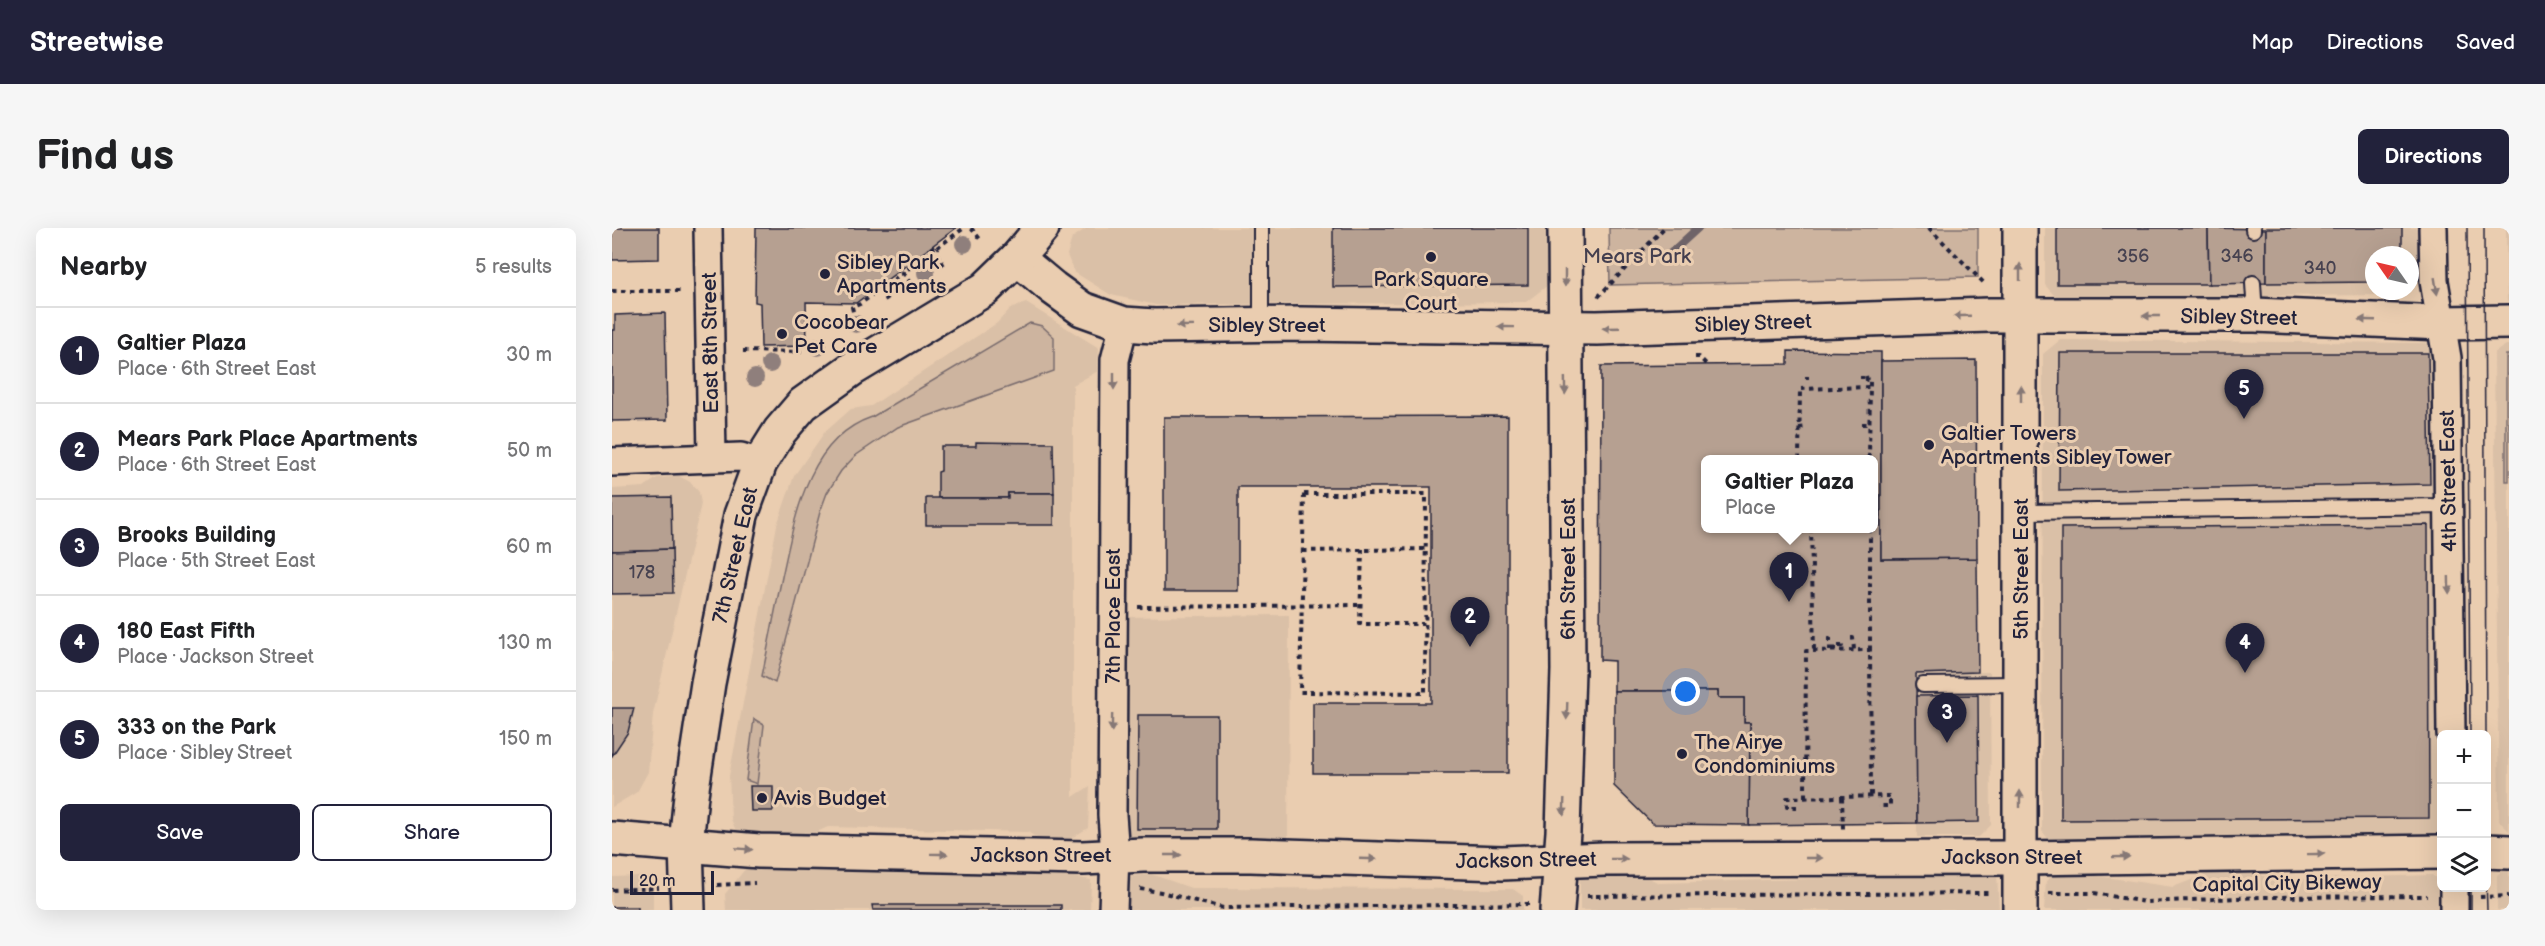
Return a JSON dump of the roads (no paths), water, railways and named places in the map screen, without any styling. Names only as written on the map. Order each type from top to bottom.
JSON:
[{"type":"main road","name":"7th Street East","points":[[688,910],[686,844],[691,795],[728,576],[744,504],[760,463],[792,416],[817,393],[852,369],[974,297],[994,282],[1042,228]]},
{"type":"main road","name":"6th Street East","points":[[1557,910],[1569,602],[1564,327],[1565,228]]},
{"type":"main road","name":"5th Street East","points":[[2020,228],[2020,910]]},
{"type":"main road","name":"Sibley Street","points":[[1017,258],[1074,304],[1124,324],[1154,326],[1596,328],[2020,315],[2255,315],[2442,323],[2509,322]]},
{"type":"main road","name":"Jackson Street","points":[[612,839],[759,851],[1083,858],[1115,855],[1251,855],[1502,863],[1605,859],[2020,858],[2437,852]]},
{"type":"main road","points":[[2491,851],[2509,852]]},
{"type":"street","name":"East 8th Street","points":[[708,228],[712,458]]},
{"type":"street","name":"4th Street East","points":[[2433,228],[2434,281],[2447,358],[2451,730]]},
{"type":"street","name":"7th Place East","points":[[1113,910],[1115,855],[1112,815],[1114,360],[1124,324]]},
{"type":"street","points":[[612,462],[746,458],[760,463]]},
{"type":"lane","points":[[1261,228],[1261,325]]},
{"type":"lane","points":[[2253,283],[2255,315]]},
{"type":"lane","points":[[2021,512],[2448,506]]},
{"type":"lane","points":[[1923,685],[2020,684]]},
{"type":"waterway","points":[[1662,261],[1698,228]]},
{"type":"tram line","points":[[2467,228],[2470,730]]},
{"type":"tram line","points":[[2484,228],[2486,730]]},
{"type":"tram line","points":[[2471,892],[2471,910]]},
{"type":"tram line","points":[[2486,892],[2487,910]]},
{"type":"place","name":"Park Square Court","points":[[1431,257]]},
{"type":"place","name":"Sibley Park Apartments","points":[[825,274]]},
{"type":"place","name":"Cocobear Pet Care","points":[[782,334]]},
{"type":"place","name":"333 on the Park","points":[[2244,419]]},
{"type":"place","name":"Galtier Towers Apartments Sibley Tower","points":[[1929,445]]},
{"type":"place","name":"Galtier Plaza","points":[[1789,602]]},
{"type":"place","name":"Mears Park Place Apartments","points":[[1470,647]]},
{"type":"place","name":"180 East Fifth","points":[[2245,673]]},
{"type":"place","name":"Brooks Building","points":[[1947,743]]},
{"type":"place","name":"The Airye Condominiums","points":[[1682,754]]},
{"type":"place","name":"Avis Budget","points":[[762,798]]},
{"type":"park label","name":"Mears Park","points":[[1637,256]]}]
